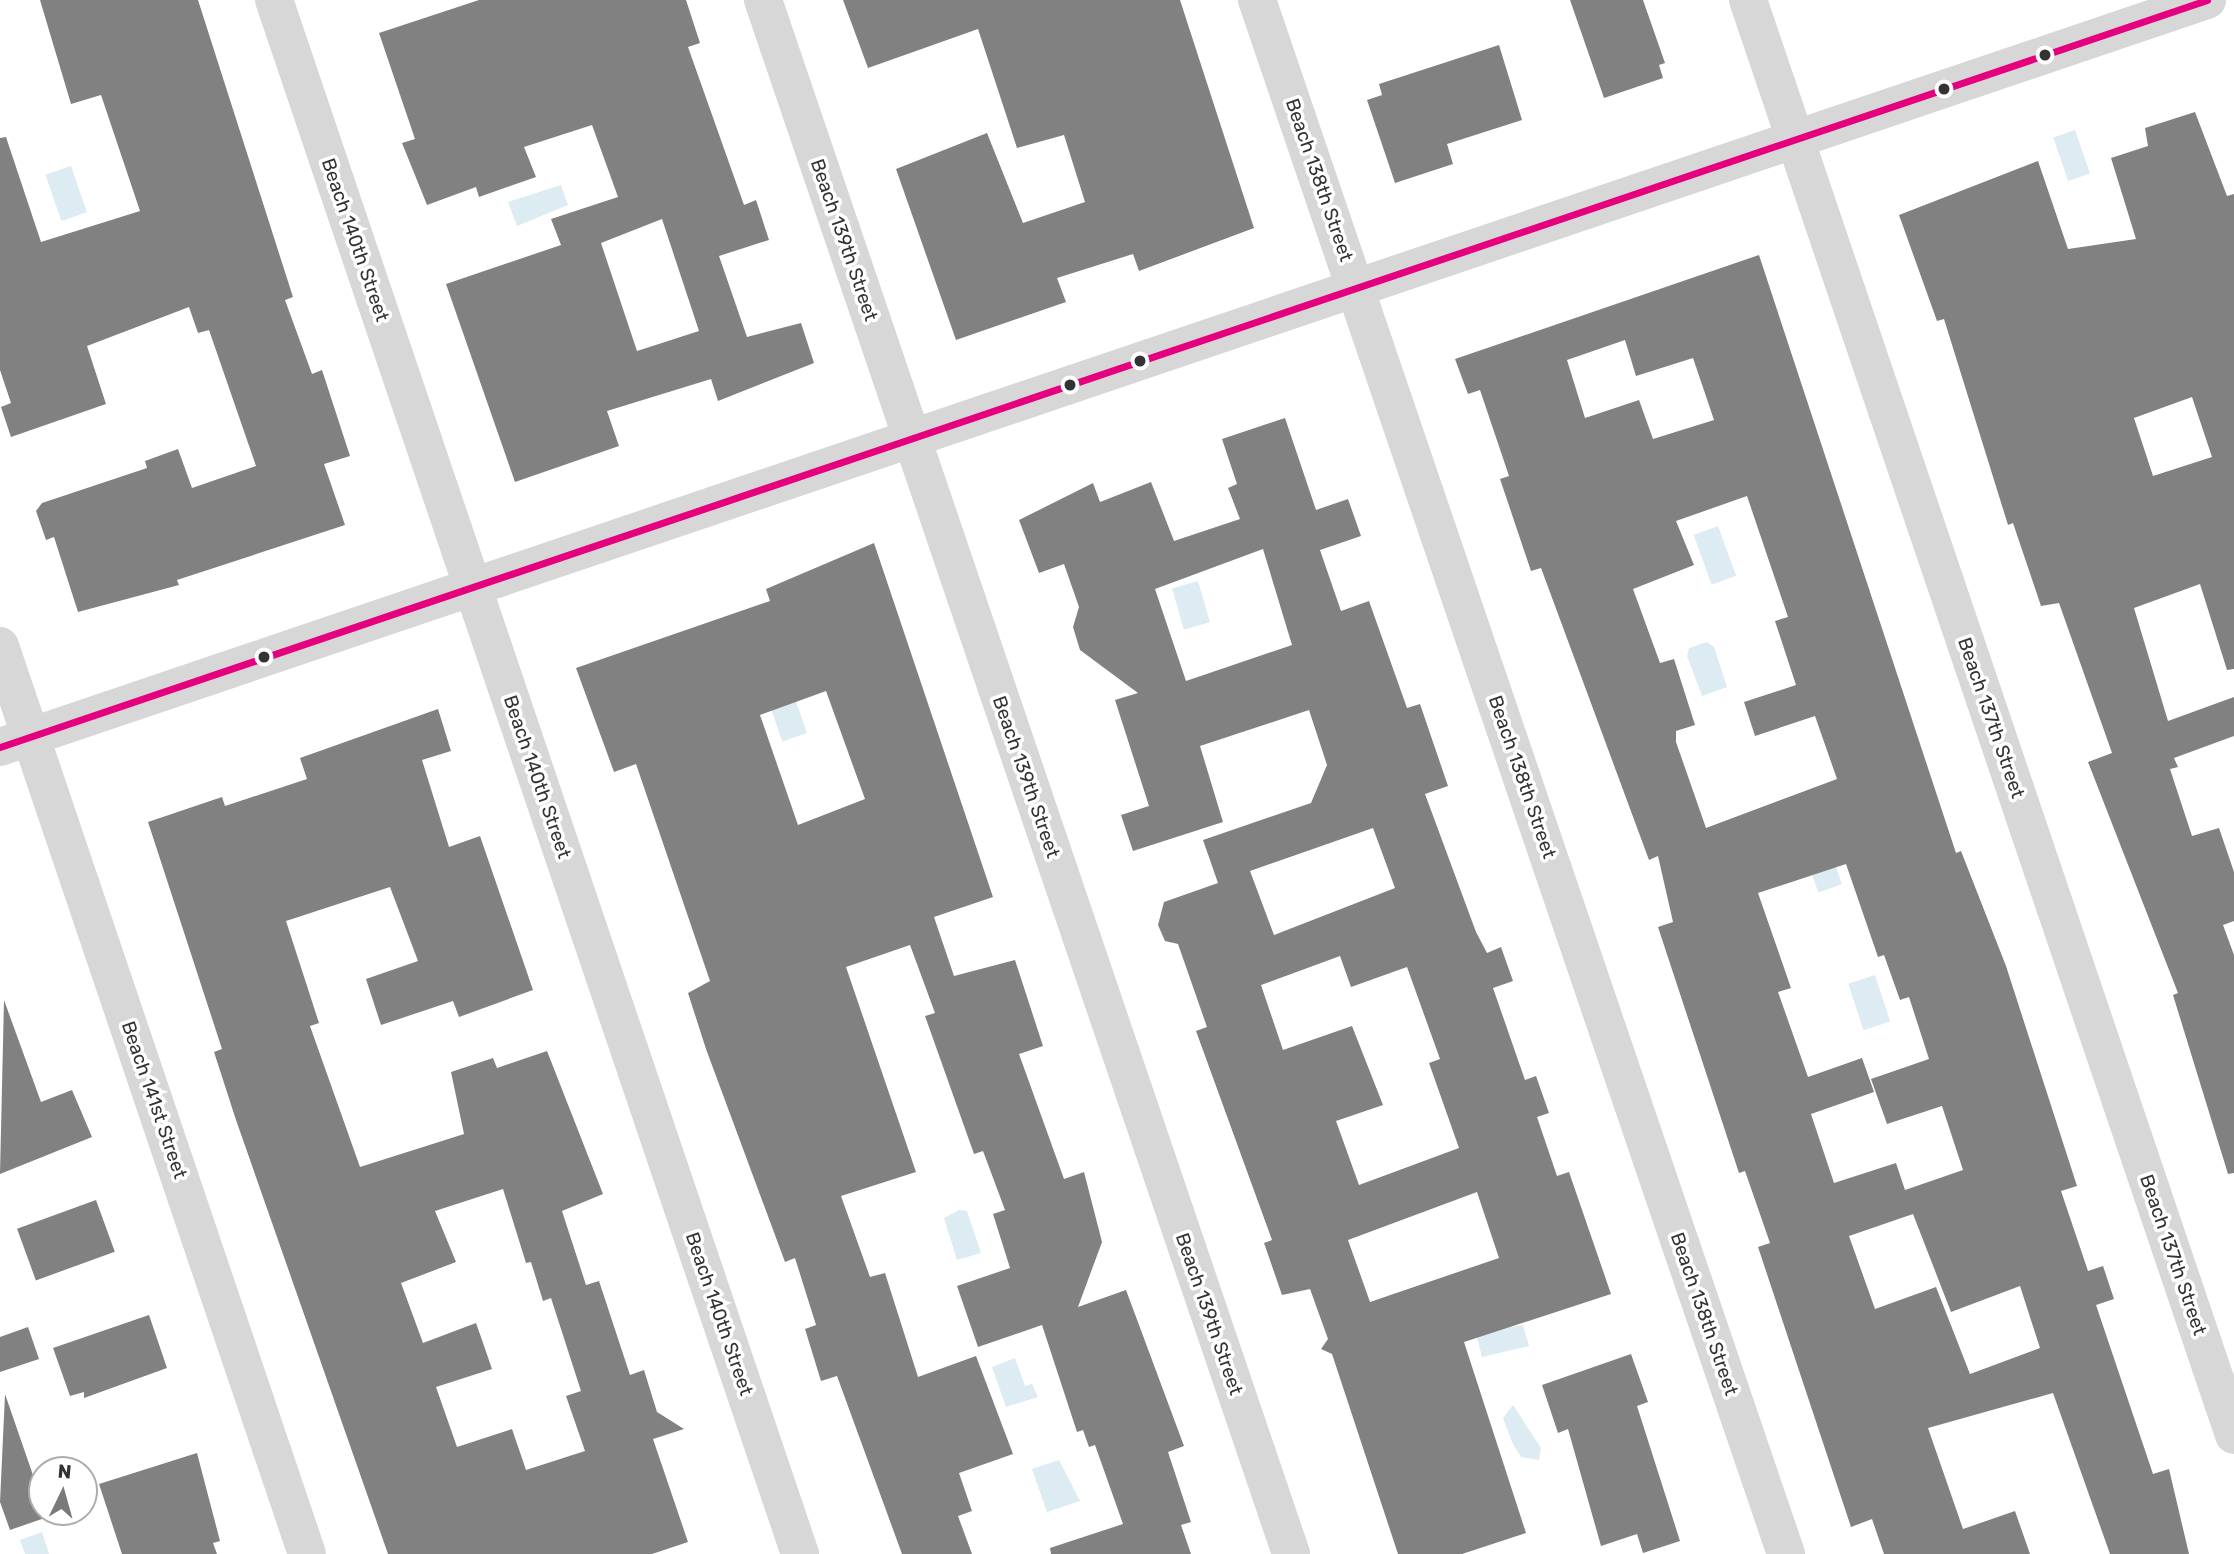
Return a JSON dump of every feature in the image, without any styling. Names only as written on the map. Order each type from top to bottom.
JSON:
[{"type":"street","name":"Beach 140th Street","points":[[274,0],[800,1554]]},
{"type":"street","name":"Beach 139th Street","points":[[763,0],[1291,1554]]},
{"type":"street","name":"Beach 138th Street","points":[[1257,0],[1786,1554]]},
{"type":"street","name":"Beach 137th Street","points":[[1748,0],[2234,1435]]},
{"type":"street","points":[[15,742],[2207,0]]},
{"type":"street","name":"Beach 141st Street","points":[[0,646],[15,742],[307,1554]]},
{"type":"shaded area","points":[[2075,130],[2090,173],[2068,181],[2053,137]]},
{"type":"shaded area","points":[[71,166],[87,212],[61,221],[45,175]]},
{"type":"shaded area","points":[[561,185],[568,205],[517,226],[508,202]]},
{"type":"shaded area","points":[[1718,526],[1736,576],[1712,585],[1694,535]]},
{"type":"shaded area","points":[[1198,581],[1210,622],[1184,630],[1172,588]]},
{"type":"shaded area","points":[[1707,642],[1714,647],[1727,687],[1702,696],[1687,656],[1689,648]]},
{"type":"shaded area","points":[[789,681],[807,733],[782,741],[764,689]]},
{"type":"shaded area","points":[[1826,838],[1842,884],[1818,892],[1802,846]]},
{"type":"shaded area","points":[[1875,975],[1890,1022],[1864,1030],[1848,984]]},
{"type":"shaded area","points":[[959,1210],[967,1211],[981,1253],[957,1260],[944,1218]]},
{"type":"shaded area","points":[[1523,1325],[1529,1346],[1482,1357],[1476,1333]]},
{"type":"shaded area","points":[[1015,1358],[1025,1386],[1032,1384],[1038,1397],[1006,1407],[992,1367]]},
{"type":"shaded area","points":[[1513,1405],[1541,1448],[1539,1460],[1521,1457],[1512,1442],[1503,1418]]},
{"type":"shaded area","points":[[1059,1460],[1080,1501],[1047,1512],[1032,1469]]},
{"type":"shaded area","points":[[42,1532],[49,1554],[25,1554],[20,1540]]},
{"type":"building","points":[[40,0],[198,0],[293,297],[285,300],[312,374],[322,370],[350,456],[324,464],[345,525],[177,580],[179,585],[78,612],[54,537],[46,540],[36,511],[42,503],[147,468],[145,461],[178,449],[192,488],[256,466],[209,330],[198,333],[189,307],[87,346],[106,404],[11,437],[1,407],[11,403],[0,370],[0,138],[6,137],[41,242],[140,211],[101,95],[71,104]]},
{"type":"building","points":[[479,0],[686,0],[700,43],[688,47],[744,205],[756,200],[769,240],[719,256],[747,337],[801,323],[814,363],[718,401],[711,379],[607,411],[619,446],[515,482],[446,284],[561,245],[551,219],[618,197],[592,125],[524,147],[536,177],[479,197],[476,187],[427,205],[402,143],[415,139],[379,33]],"holes":[[[662,219],[699,331],[637,351],[601,243]]]},
{"type":"building","points":[[843,0],[1180,0],[1254,228],[1139,271],[1133,254],[1057,278],[1066,302],[956,340],[896,169],[987,133],[1023,223],[1085,202],[1064,135],[1017,148],[978,29],[868,68]]},
{"type":"building","points":[[1570,0],[1643,0],[1665,63],[1659,65],[1663,78],[1604,98]]},
{"type":"building","points":[[1499,45],[1522,120],[1447,144],[1453,164],[1395,183],[1367,100],[1382,95],[1379,84]]},
{"type":"building","points":[[2195,112],[2227,196],[2234,194],[2234,669],[2227,670],[2200,584],[2134,608],[2168,721],[2234,697],[2234,736],[2174,758],[2178,767],[2170,769],[2192,836],[2219,828],[2234,872],[2234,921],[2223,925],[2234,955],[2234,1173],[2228,1174],[2173,995],[2178,993],[2088,762],[2112,753],[2059,603],[2041,606],[2013,523],[2008,525],[1944,319],[1937,321],[1899,215],[2038,161],[2068,249],[2136,239],[2111,158],[2148,146],[2145,128]],"holes":[[[2192,397],[2212,457],[2153,476],[2134,418]]]},
{"type":"building","points":[[1759,255],[1956,853],[1961,851],[2006,966],[2077,1186],[2061,1191],[2088,1271],[2103,1266],[2114,1299],[2096,1305],[2153,1474],[2169,1469],[2189,1554],[2110,1554],[2053,1393],[1928,1428],[1963,1529],[2015,1511],[2030,1554],[1884,1554],[1872,1519],[1851,1527],[1758,1247],[1770,1243],[1745,1171],[1739,1173],[1658,927],[1673,922],[1658,856],[1649,860],[1541,568],[1531,571],[1500,479],[1509,476],[1480,390],[1468,394],[1455,359]],"holes":[[[1625,340],[1636,376],[1693,358],[1714,420],[1653,439],[1639,400],[1585,418],[1567,360]],[[1747,496],[1788,617],[1775,621],[1796,685],[1744,702],[1755,736],[1815,716],[1837,779],[1706,828],[1676,742],[1676,731],[1695,725],[1674,659],[1660,663],[1633,589],[1694,565],[1676,521]],[[1846,864],[1878,957],[1884,955],[1900,1000],[1909,997],[1929,1059],[1871,1079],[1887,1124],[1942,1106],[1963,1170],[1905,1190],[1896,1163],[1834,1183],[1811,1114],[1874,1092],[1862,1058],[1808,1077],[1778,992],[1791,988],[1758,893]],[[1913,1214],[1951,1312],[2020,1286],[2040,1348],[1970,1374],[1936,1287],[1875,1309],[1849,1236]]]},
{"type":"building","points":[[1285,418],[1316,510],[1348,499],[1361,536],[1320,550],[1341,611],[1369,601],[1407,708],[1420,704],[1448,786],[1425,794],[1476,932],[1487,953],[1501,947],[1513,981],[1493,988],[1525,1080],[1536,1076],[1549,1113],[1537,1117],[1557,1176],[1569,1172],[1611,1294],[1464,1342],[1526,1533],[1462,1554],[1398,1554],[1332,1354],[1321,1349],[1328,1339],[1310,1289],[1282,1295],[1264,1243],[1272,1240],[1196,1031],[1207,1027],[1178,944],[1165,941],[1158,925],[1164,902],[1218,883],[1203,840],[1311,803],[1327,765],[1309,710],[1200,746],[1223,822],[1133,851],[1121,815],[1149,806],[1115,700],[1138,693],[1080,650],[1073,627],[1079,607],[1064,564],[1039,573],[1019,520],[1093,483],[1100,502],[1151,482],[1174,541],[1240,519],[1228,488],[1237,484],[1222,439]],"holes":[[[1263,549],[1292,645],[1186,681],[1155,589]],[[1373,828],[1395,888],[1274,935],[1250,871]],[[1340,956],[1351,987],[1407,967],[1440,1059],[1429,1063],[1459,1148],[1359,1185],[1336,1121],[1383,1105],[1352,1026],[1283,1050],[1261,985]],[[1477,1192],[1499,1258],[1370,1302],[1348,1240]]]},
{"type":"building","points":[[874,543],[993,897],[934,917],[954,976],[1015,960],[1043,1046],[1019,1054],[1064,1179],[1084,1172],[1102,1242],[1078,1307],[1126,1290],[1184,1446],[1168,1452],[1191,1522],[1181,1525],[1191,1554],[1051,1554],[1050,1548],[1123,1524],[1095,1445],[1089,1447],[1083,1430],[1077,1432],[1042,1325],[978,1347],[957,1286],[1010,1268],[993,1214],[1005,1210],[983,1151],[974,1154],[925,1016],[935,1013],[910,945],[846,967],[916,1172],[841,1196],[870,1277],[885,1273],[918,1377],[976,1356],[1013,1454],[959,1473],[972,1511],[958,1516],[972,1554],[902,1554],[837,1376],[821,1381],[805,1329],[816,1325],[795,1258],[785,1262],[688,993],[710,981],[636,764],[614,772],[576,668],[770,601],[766,589]],"holes":[[[826,691],[865,799],[798,825],[760,715]]]},
{"type":"building","points":[[438,709],[451,751],[422,760],[449,847],[480,836],[533,990],[459,1017],[453,1001],[381,1025],[366,979],[418,961],[390,887],[286,921],[319,1023],[310,1026],[360,1167],[464,1134],[451,1072],[493,1058],[497,1068],[547,1051],[603,1194],[562,1211],[586,1285],[599,1281],[630,1375],[644,1370],[657,1412],[684,1429],[653,1439],[688,1542],[652,1554],[388,1554],[236,1120],[214,1052],[222,1049],[148,822],[222,797],[225,806],[307,779],[300,758]],"holes":[[[503,1189],[526,1263],[531,1262],[543,1301],[551,1298],[581,1391],[566,1396],[585,1451],[526,1470],[512,1429],[457,1447],[436,1387],[492,1369],[476,1323],[423,1343],[401,1283],[456,1262],[435,1211]]]},
{"type":"building","points":[[4,1000],[41,1102],[72,1090],[92,1137],[0,1174]]},
{"type":"building","points":[[96,1200],[115,1252],[36,1280],[17,1229]]},
{"type":"building","points":[[149,1315],[167,1368],[84,1398],[84,1392],[70,1396],[53,1348]]},
{"type":"building","points":[[28,1327],[39,1359],[0,1372],[0,1337]]},
{"type":"building","points":[[1631,1354],[1648,1402],[1637,1406],[1680,1541],[1643,1553],[1637,1534],[1601,1546],[1568,1429],[1558,1433],[1542,1385]]},
{"type":"building","points":[[5,1394],[28,1461],[28,1524],[10,1530],[0,1502]]},
{"type":"building","points":[[197,1453],[220,1541],[213,1543],[217,1554],[122,1554],[99,1484]]},
{"type":"transit line","points":[[0,747],[2207,0]]}]
